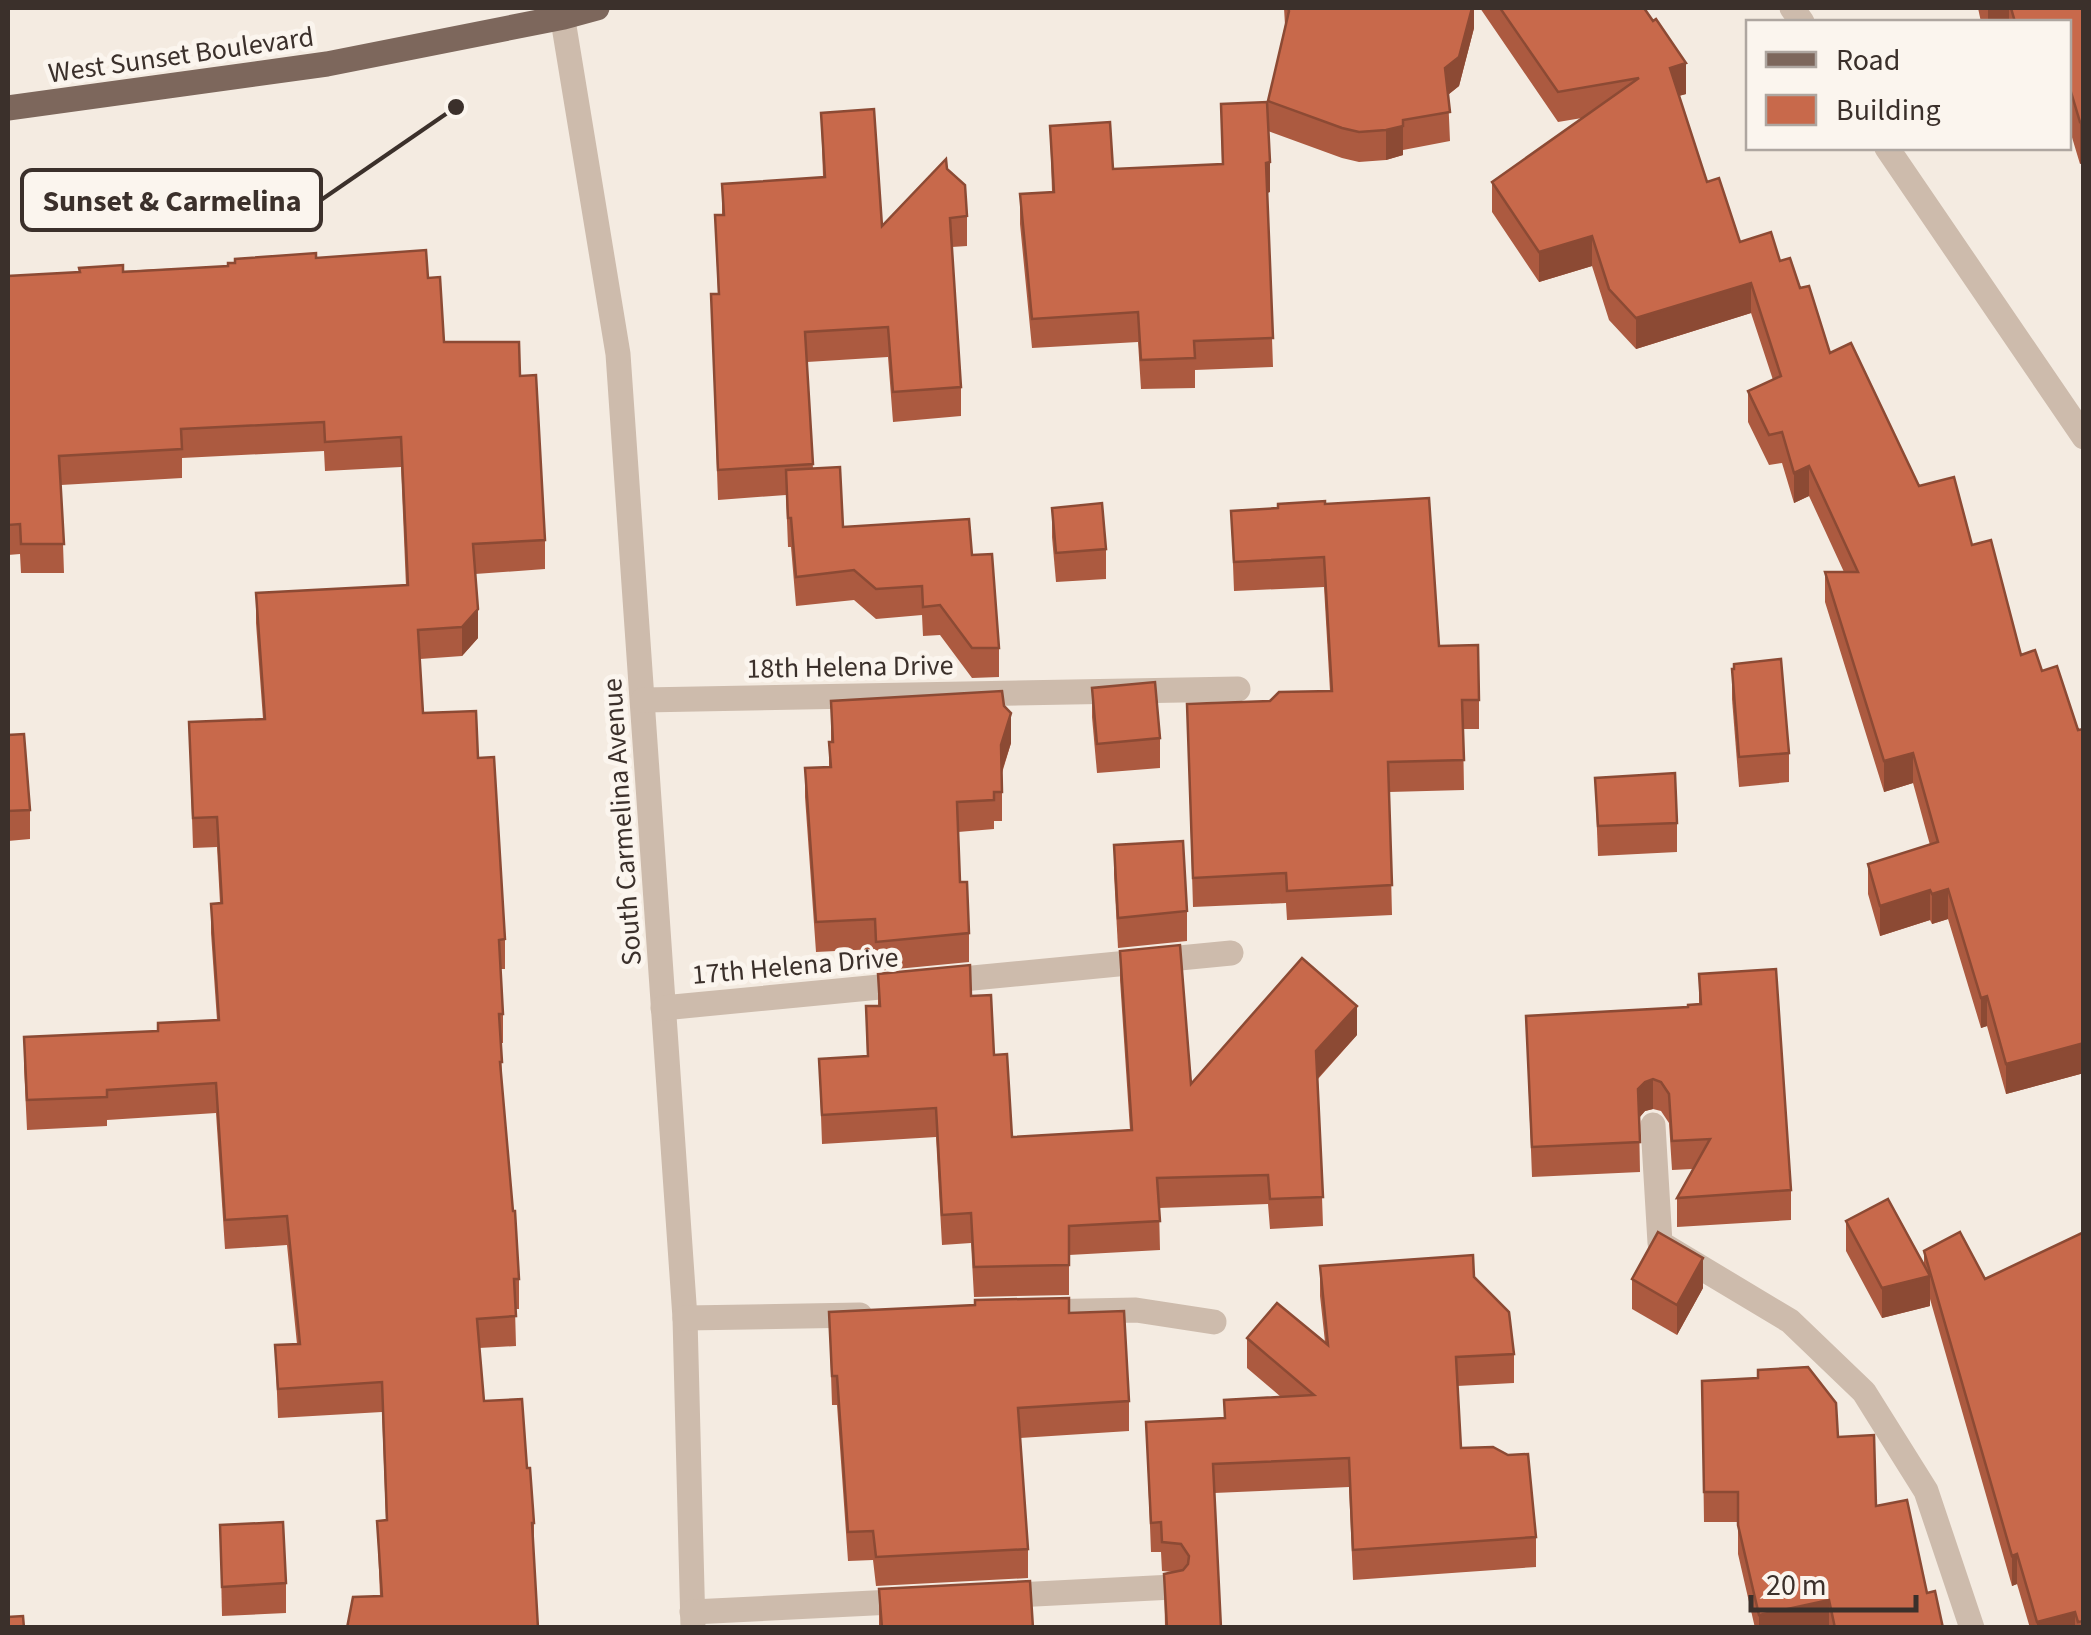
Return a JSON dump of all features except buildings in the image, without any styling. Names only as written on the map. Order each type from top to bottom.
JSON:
[{"type":"main road","name":"West Sunset Boulevard","points":[[8,108],[327,64],[562,12],[597,8]]},
{"type":"street","name":"South Carmelina Avenue","points":[[562,12],[618,354],[685,1318],[692,1620]]},
{"type":"street","points":[[1888,150],[2084,436]]},
{"type":"street","name":"18th Helena Drive","points":[[643,700],[1238,689]]},
{"type":"street","name":"17th Helena Drive","points":[[664,1008],[1231,953]]},
{"type":"street","points":[[1654,1125],[1660,1243],[1790,1321],[1864,1392],[1926,1491],[1972,1628]]},
{"type":"street","points":[[1018,1312],[1136,1310],[1214,1322]]},
{"type":"street","points":[[685,1318],[881,1314]]},
{"type":"street","points":[[980,1597],[1172,1587]]},
{"type":"street","points":[[692,1620],[942,1599]]},
{"type":"place","name":"Sunset & Carmelina","points":[[456,107]]}]
